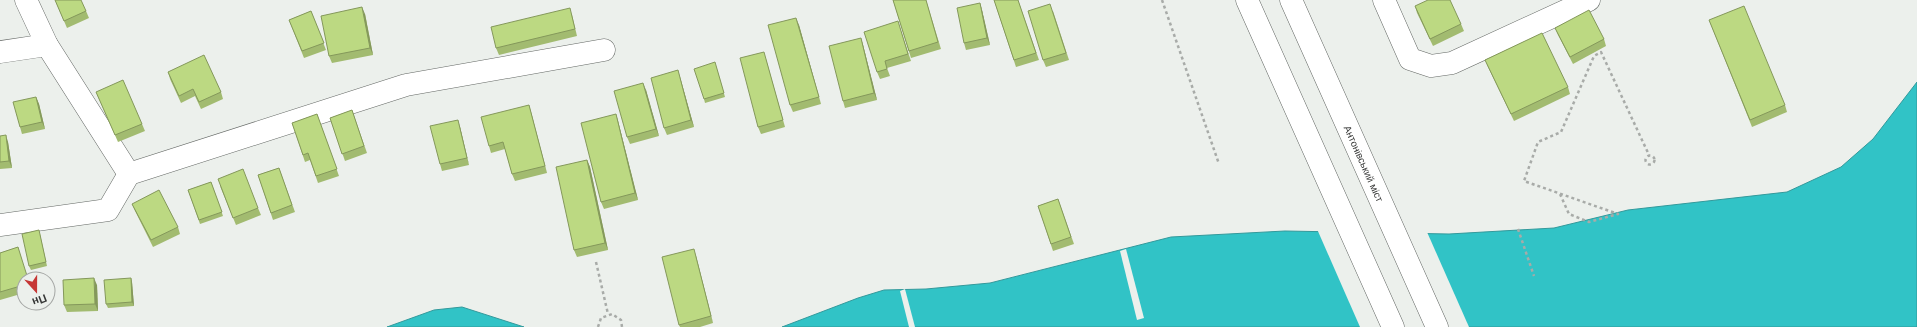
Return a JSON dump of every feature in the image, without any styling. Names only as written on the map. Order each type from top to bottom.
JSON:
[{"type":"main road","points":[[26,0],[47,45],[129,174]]},
{"type":"main road","points":[[1247,0],[1393,327]]},
{"type":"main road","name":"Антонівський міст","points":[[1291,0],[1437,327]]},
{"type":"main road","points":[[1384,0],[1410,59],[1430,66],[1452,63],[1589,0]]},
{"type":"main road","points":[[0,52],[47,45]]},
{"type":"main road","points":[[0,225],[108,210],[129,174],[406,85],[604,50]]},
{"type":"path","points":[[1162,0],[1219,164]]},
{"type":"path","points":[[1560,194],[1569,214],[1589,222],[1618,214],[1524,181],[1538,142],[1561,132],[1594,56],[1602,52],[1649,155]]},
{"type":"path","points":[[1518,230],[1534,276]]},
{"type":"path","points":[[596,262],[608,314]]},
{"type":"path","points":[[598,327],[601,318],[608,314],[618,317],[622,327]]},
{"type":"water","points":[[1917,82],[1917,327],[782,327],[858,298],[884,290],[926,289],[990,283],[1171,237],[1285,231],[1449,234],[1554,228],[1628,210],[1787,192],[1841,167],[1873,139]]},
{"type":"water","points":[[462,307],[524,327],[387,327],[434,310]]},
{"type":"pier","points":[[1317,229],[1427,232],[1469,327],[1360,327]]},
{"type":"pier","points":[[1126,249],[1144,318],[1137,320],[1120,251]]},
{"type":"pier","points":[[905,289],[915,327],[909,327],[900,291]]},
{"type":"building","points":[[55,0],[81,0],[86,11],[64,21]]},
{"type":"building","points":[[893,0],[926,0],[938,42],[909,51]]},
{"type":"building","points":[[994,0],[1018,0],[1036,53],[1014,60]]},
{"type":"building","points":[[1428,0],[1450,0],[1461,24],[1430,39],[1415,6]]},
{"type":"building","points":[[980,3],[987,38],[964,43],[957,8]]},
{"type":"building","points":[[1050,4],[1066,53],[1043,60],[1028,11]]},
{"type":"building","points":[[1744,6],[1785,105],[1750,120],[1709,20]]},
{"type":"building","points":[[362,7],[370,48],[329,56],[321,16]]},
{"type":"building","points":[[570,8],[575,29],[496,48],[491,27]]},
{"type":"building","points":[[1589,10],[1604,39],[1570,57],[1555,28]]},
{"type":"building","points":[[311,11],[324,43],[302,51],[289,20]]},
{"type":"building","points":[[796,18],[819,97],[790,105],[768,25]]},
{"type":"building","points":[[898,21],[908,54],[885,61],[887,69],[877,72],[864,32]]},
{"type":"building","points":[[1542,33],[1568,87],[1511,114],[1485,60]]},
{"type":"building","points":[[861,38],[874,93],[843,101],[829,46]]},
{"type":"building","points":[[764,52],[783,120],[758,127],[740,58]]},
{"type":"building","points":[[204,55],[221,92],[199,102],[193,89],[179,96],[168,72]]},
{"type":"building","points":[[715,62],[724,93],[704,99],[694,69]]},
{"type":"building","points":[[678,70],[691,120],[664,128],[651,78]]},
{"type":"building","points":[[123,80],[142,124],[115,135],[96,92]]},
{"type":"building","points":[[643,83],[656,129],[627,137],[614,91]]},
{"type":"building","points":[[36,97],[42,122],[20,127],[13,102]]},
{"type":"building","points":[[529,105],[545,166],[512,174],[503,142],[489,146],[481,117]]},
{"type":"building","points":[[352,110],[364,146],[342,154],[330,118]]},
{"type":"building","points":[[317,114],[337,169],[316,176],[308,153],[303,155],[292,123]]},
{"type":"building","points":[[616,114],[635,193],[601,202],[581,123]]},
{"type":"building","points":[[458,120],[467,158],[440,164],[430,126]]},
{"type":"building","points":[[6,135],[9,161],[0,162],[0,136]]},
{"type":"building","points":[[587,160],[605,243],[574,250],[556,167]]},
{"type":"building","points":[[279,168],[292,205],[271,213],[258,175]]},
{"type":"building","points":[[243,169],[258,208],[233,218],[218,179]]},
{"type":"building","points":[[211,182],[222,212],[199,220],[188,190]]},
{"type":"building","points":[[159,190],[178,227],[151,240],[132,204]]},
{"type":"building","points":[[1058,199],[1071,237],[1051,244],[1038,206]]},
{"type":"building","points":[[39,230],[46,262],[29,266],[22,234]]},
{"type":"building","points":[[18,247],[26,271],[16,271],[16,287],[0,292],[0,253]]},
{"type":"building","points":[[694,249],[711,316],[679,325],[662,257]]},
{"type":"building","points":[[94,278],[95,304],[64,305],[63,280]]},
{"type":"building","points":[[131,278],[132,302],[106,304],[104,280]]}]
